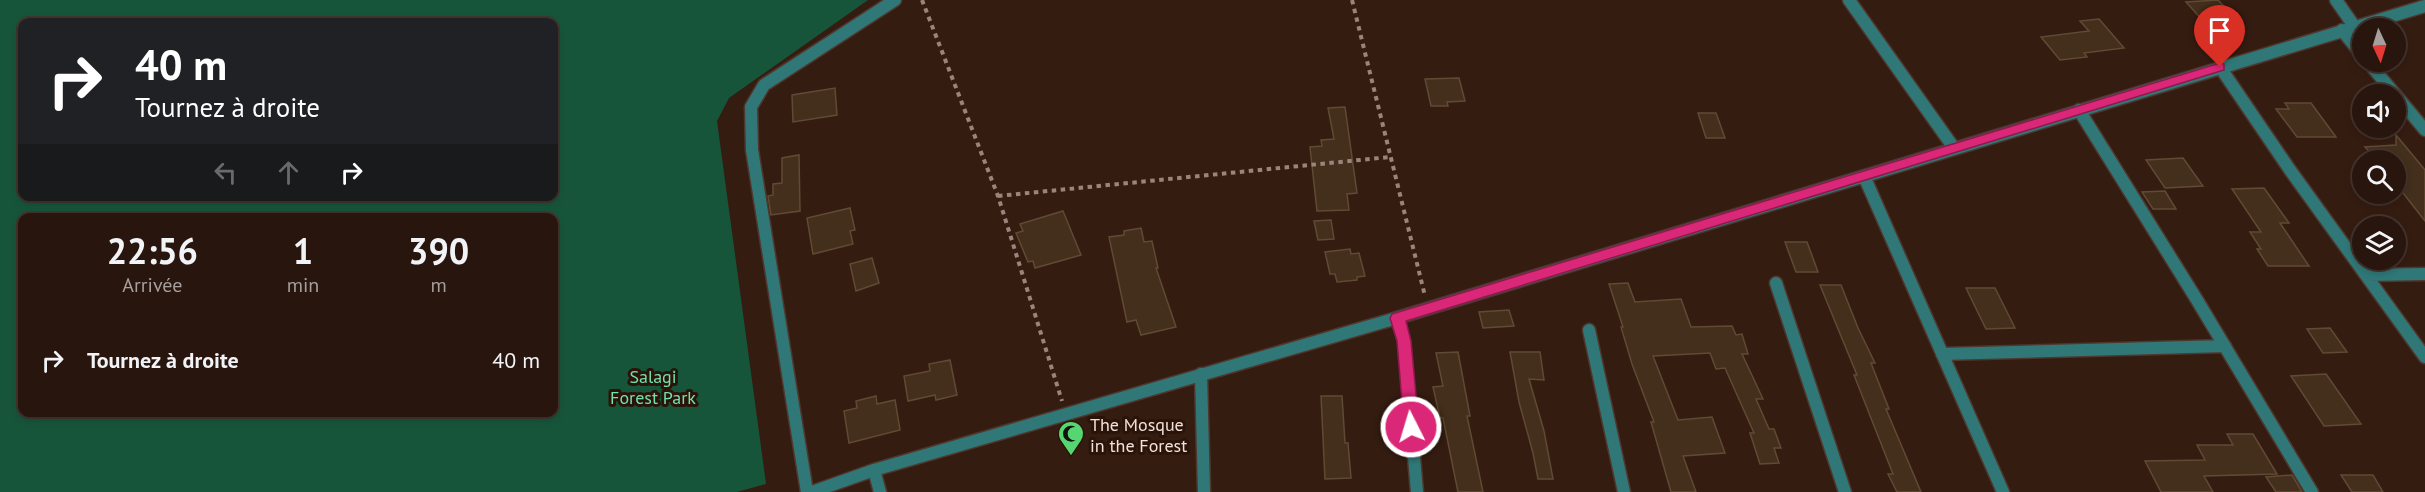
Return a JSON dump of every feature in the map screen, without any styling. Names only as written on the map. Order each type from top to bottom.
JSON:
[{"type":"street","points":[[807,492],[752,150],[750,105],[754,94],[764,85],[895,0]]},
{"type":"street","points":[[1849,0],[1954,148]]},
{"type":"street","points":[[2336,0],[2352,35]]},
{"type":"street","points":[[812,492],[874,470],[1428,309],[2425,6]]},
{"type":"street","points":[[2220,67],[2290,170],[2425,357]]},
{"type":"street","points":[[2376,72],[2425,130]]},
{"type":"street","points":[[2079,110],[2312,492]]},
{"type":"street","points":[[1864,176],[2003,492]]},
{"type":"street","points":[[2366,275],[2425,274]]},
{"type":"street","points":[[1776,283],[1845,492]]},
{"type":"street","points":[[1397,318],[1404,341],[1417,492]]},
{"type":"street","points":[[1589,330],[1624,492]]},
{"type":"street","points":[[1942,354],[2225,346]]},
{"type":"street","points":[[1201,374],[1204,492]]},
{"type":"street","points":[[874,470],[880,492]]},
{"type":"path","points":[[922,0],[998,196],[1066,415]]},
{"type":"path","points":[[1352,0],[1428,309]]},
{"type":"path","points":[[998,196],[1390,157]]},
{"type":"green space","name":"Salagi Forest Park","points":[[0,0],[868,0],[729,98],[717,121],[766,484],[737,492],[0,492]]},
{"type":"building","points":[[2218,0],[2236,19],[2204,22],[2186,2]]},
{"type":"building","points":[[2099,19],[2124,48],[2084,53],[2087,57],[2060,60],[2041,37],[2089,31],[2080,21]]},
{"type":"building","points":[[1459,78],[1465,101],[1447,102],[1448,106],[1431,106],[1425,79]]},
{"type":"building","points":[[835,88],[837,115],[793,122],[792,95]]},
{"type":"building","points":[[2285,103],[2311,103],[2336,137],[2297,137],[2276,109],[2289,109]]},
{"type":"building","points":[[1345,107],[1357,193],[1347,194],[1349,210],[1317,211],[1310,147],[1322,146],[1321,140],[1334,139],[1328,108]]},
{"type":"building","points":[[1698,113],[1716,113],[1725,138],[1706,138]]},
{"type":"building","points":[[2396,138],[2398,138],[2425,170],[2425,221],[2406,197],[2406,150],[2368,150],[2365,147],[2396,145]]},
{"type":"building","points":[[799,155],[800,211],[771,215],[768,196],[773,195],[773,184],[782,183],[782,158]]},
{"type":"building","points":[[2183,158],[2203,186],[2165,188],[2146,160]]},
{"type":"building","points":[[2264,188],[2289,223],[2280,223],[2309,266],[2268,266],[2257,249],[2261,249],[2250,232],[2261,232],[2232,189]]},
{"type":"building","points":[[2165,191],[2176,209],[2153,209],[2142,192]]},
{"type":"building","points":[[850,208],[855,230],[850,231],[853,244],[813,254],[807,218]]},
{"type":"building","points":[[1063,211],[1081,255],[1035,268],[1033,261],[1028,262],[1016,233],[1023,231],[1020,224]]},
{"type":"building","points":[[1331,220],[1334,239],[1318,240],[1314,221]]},
{"type":"building","points":[[1141,228],[1144,242],[1152,241],[1158,268],[1156,268],[1176,327],[1141,335],[1136,320],[1127,322],[1109,237],[1124,235],[1124,231]]},
{"type":"building","points":[[1785,242],[1807,242],[1818,272],[1796,272]]},
{"type":"building","points":[[1350,249],[1351,254],[1359,253],[1365,276],[1357,277],[1357,280],[1337,282],[1335,274],[1330,274],[1325,252]]},
{"type":"building","points":[[872,258],[879,283],[856,291],[850,264]]},
{"type":"building","points":[[1628,283],[1635,302],[1681,299],[1691,327],[1732,326],[1736,335],[1742,334],[1748,354],[1742,354],[1763,399],[1756,399],[1769,429],[1774,429],[1781,448],[1774,448],[1779,463],[1760,464],[1750,433],[1754,433],[1725,368],[1716,369],[1710,353],[1653,356],[1678,420],[1712,417],[1725,453],[1683,456],[1696,492],[1671,492],[1651,422],[1654,422],[1632,364],[1609,284]]},
{"type":"building","points":[[1820,285],[1841,285],[1875,363],[1871,363],[1889,409],[1886,409],[1921,492],[1897,492],[1888,474],[1893,474],[1854,375],[1857,375]]},
{"type":"building","points":[[1966,288],[1995,288],[2015,328],[1986,329]]},
{"type":"building","points":[[1509,310],[1514,326],[1483,328],[1479,312]]},
{"type":"building","points":[[2330,328],[2347,352],[2323,353],[2307,329]]},
{"type":"building","points":[[1458,352],[1470,416],[1467,416],[1483,492],[1458,492],[1443,418],[1440,418],[1433,387],[1443,386],[1436,353]]},
{"type":"building","points":[[1510,352],[1540,352],[1544,380],[1529,379],[1544,431],[1553,479],[1538,479],[1519,402]]},
{"type":"building","points":[[950,360],[957,395],[936,400],[935,395],[908,401],[904,376],[930,371],[929,364]]},
{"type":"building","points":[[2326,374],[2361,424],[2324,426],[2291,376]]},
{"type":"building","points":[[876,396],[877,404],[895,400],[900,430],[849,443],[844,411],[857,408],[856,401]]},
{"type":"building","points":[[1321,396],[1342,396],[1345,443],[1348,443],[1351,478],[1325,479]]},
{"type":"building","points":[[2227,434],[2253,434],[2277,474],[2204,476],[2213,492],[2161,492],[2145,461],[2205,460],[2197,445],[2233,445]]},
{"type":"building","points":[[2292,475],[2302,492],[2276,492],[2266,477]]},
{"type":"building","points":[[2341,475],[2373,475],[2383,492],[2352,492]]},
{"type":"place","name":"The Mosque in the Forest","points":[[1071,457]]},
{"type":"route","points":[[1411,427],[1404,341],[1397,318],[2220,67]]}]
